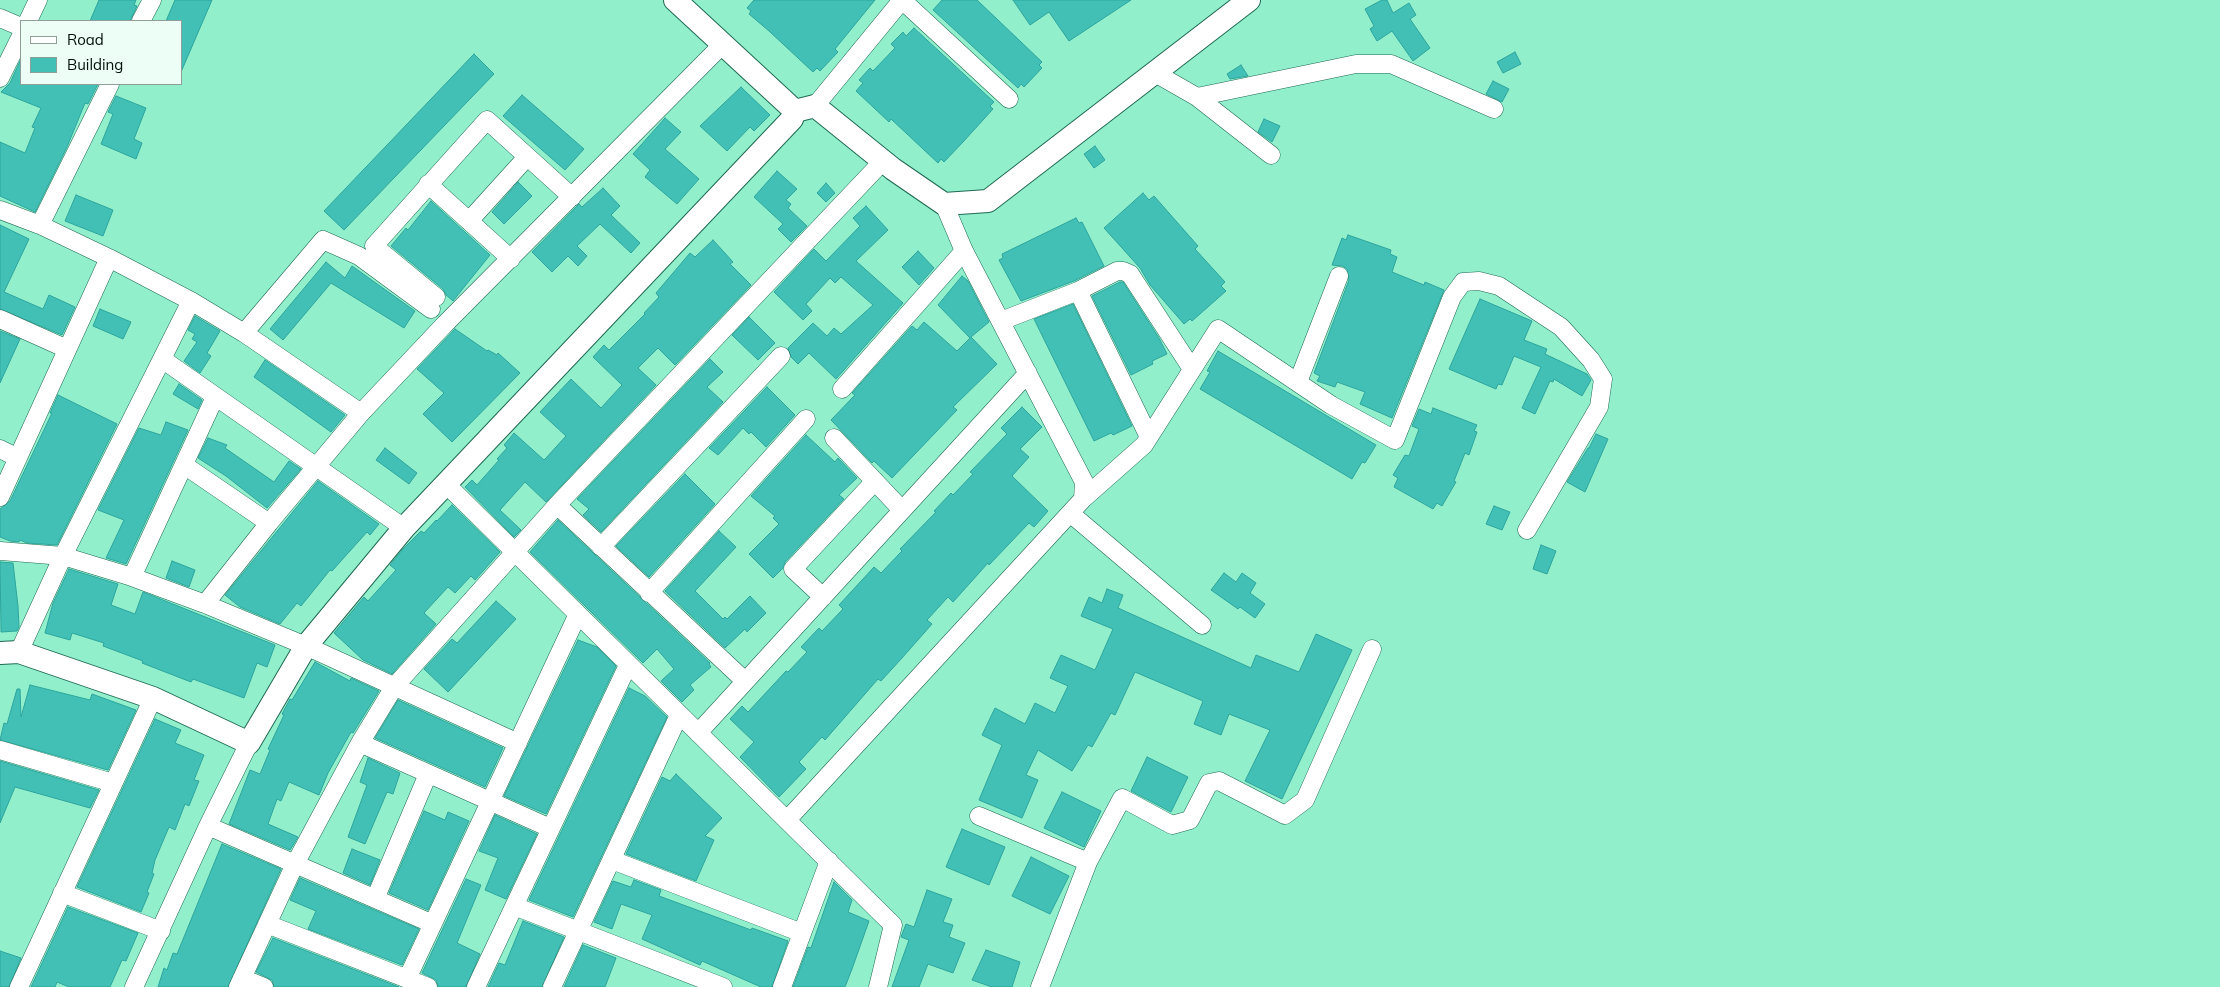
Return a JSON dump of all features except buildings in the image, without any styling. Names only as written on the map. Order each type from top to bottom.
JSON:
[{"type":"street","points":[[28,20],[38,0]]},
{"type":"street","points":[[142,20],[152,0]]},
{"type":"street","points":[[674,0],[722,45],[805,108],[944,204],[964,251],[1084,482],[1083,499]]},
{"type":"street","points":[[134,987],[208,826],[249,743],[306,646],[404,528],[792,119],[805,108],[902,0],[1009,100]]},
{"type":"street","points":[[944,204],[988,202],[1249,0]]},
{"type":"street","points":[[0,18],[20,27]]},
{"type":"street","points":[[0,78],[20,38]]},
{"type":"street","points":[[205,604],[268,523],[362,413],[445,324],[722,45]]},
{"type":"street","points":[[1198,97],[1356,64],[1391,64],[1494,109]]},
{"type":"street","points":[[1155,73],[1198,97],[1271,155]]},
{"type":"street","points":[[40,226],[110,85]]},
{"type":"street","points":[[244,333],[323,240],[359,256],[434,303],[374,246],[487,120],[572,198]]},
{"type":"street","points":[[470,221],[527,156]]},
{"type":"street","points":[[264,987],[240,983],[295,864],[360,744],[394,687],[556,506],[883,161]]},
{"type":"street","points":[[428,184],[511,259]]},
{"type":"street","points":[[0,210],[109,258],[192,301],[244,333],[362,413]]},
{"type":"street","points":[[842,389],[964,251]]},
{"type":"street","points":[[0,497],[109,258]]},
{"type":"street","points":[[1001,321],[1078,291],[1117,272],[1130,274],[1192,369]]},
{"type":"street","points":[[1298,382],[1339,276]]},
{"type":"street","points":[[787,820],[1083,499],[1144,445],[1218,329],[1331,404],[1395,440],[1452,297],[1463,282],[1479,281],[1499,286],[1562,327],[1591,360],[1603,379],[1599,407],[1527,530]]},
{"type":"street","points":[[1078,291],[1149,437]]},
{"type":"street","points":[[192,301],[63,556],[6,656],[153,698],[249,743]]},
{"type":"street","points":[[0,319],[67,349]]},
{"type":"street","points":[[601,547],[781,356]]},
{"type":"street","points":[[162,359],[404,528]]},
{"type":"street","points":[[698,733],[1028,373]]},
{"type":"street","points":[[132,577],[215,397]]},
{"type":"street","points":[[650,593],[806,420]]},
{"type":"street","points":[[834,438],[902,510]]},
{"type":"street","points":[[0,450],[18,458]]},
{"type":"street","points":[[184,465],[268,523]]},
{"type":"street","points":[[823,597],[793,569],[875,481]]},
{"type":"street","points":[[446,484],[577,616],[893,925],[878,987]]},
{"type":"street","points":[[556,506],[745,681]]},
{"type":"street","points":[[1070,513],[1202,625]]},
{"type":"street","points":[[0,551],[63,556],[132,577],[205,604],[306,646],[518,743]]},
{"type":"street","points":[[407,978],[577,616]]},
{"type":"street","points":[[1040,987],[1088,862],[1122,798],[1172,825],[1190,820],[1209,783],[1219,781],[1285,814],[1305,800],[1372,649]]},
{"type":"street","points":[[476,987],[628,665]]},
{"type":"street","points":[[19,987],[153,698]]},
{"type":"street","points":[[552,987],[679,715]]},
{"type":"street","points":[[360,744],[550,828]]},
{"type":"street","points":[[0,750],[113,783]]},
{"type":"street","points":[[375,899],[428,774]]},
{"type":"street","points":[[979,816],[1088,862]]},
{"type":"street","points":[[208,826],[433,924]]},
{"type":"street","points":[[612,860],[802,933]]},
{"type":"street","points":[[782,987],[829,861]]},
{"type":"street","points":[[62,892],[161,931]]},
{"type":"street","points":[[514,906],[713,985]]},
{"type":"street","points":[[267,924],[428,987]]}]
